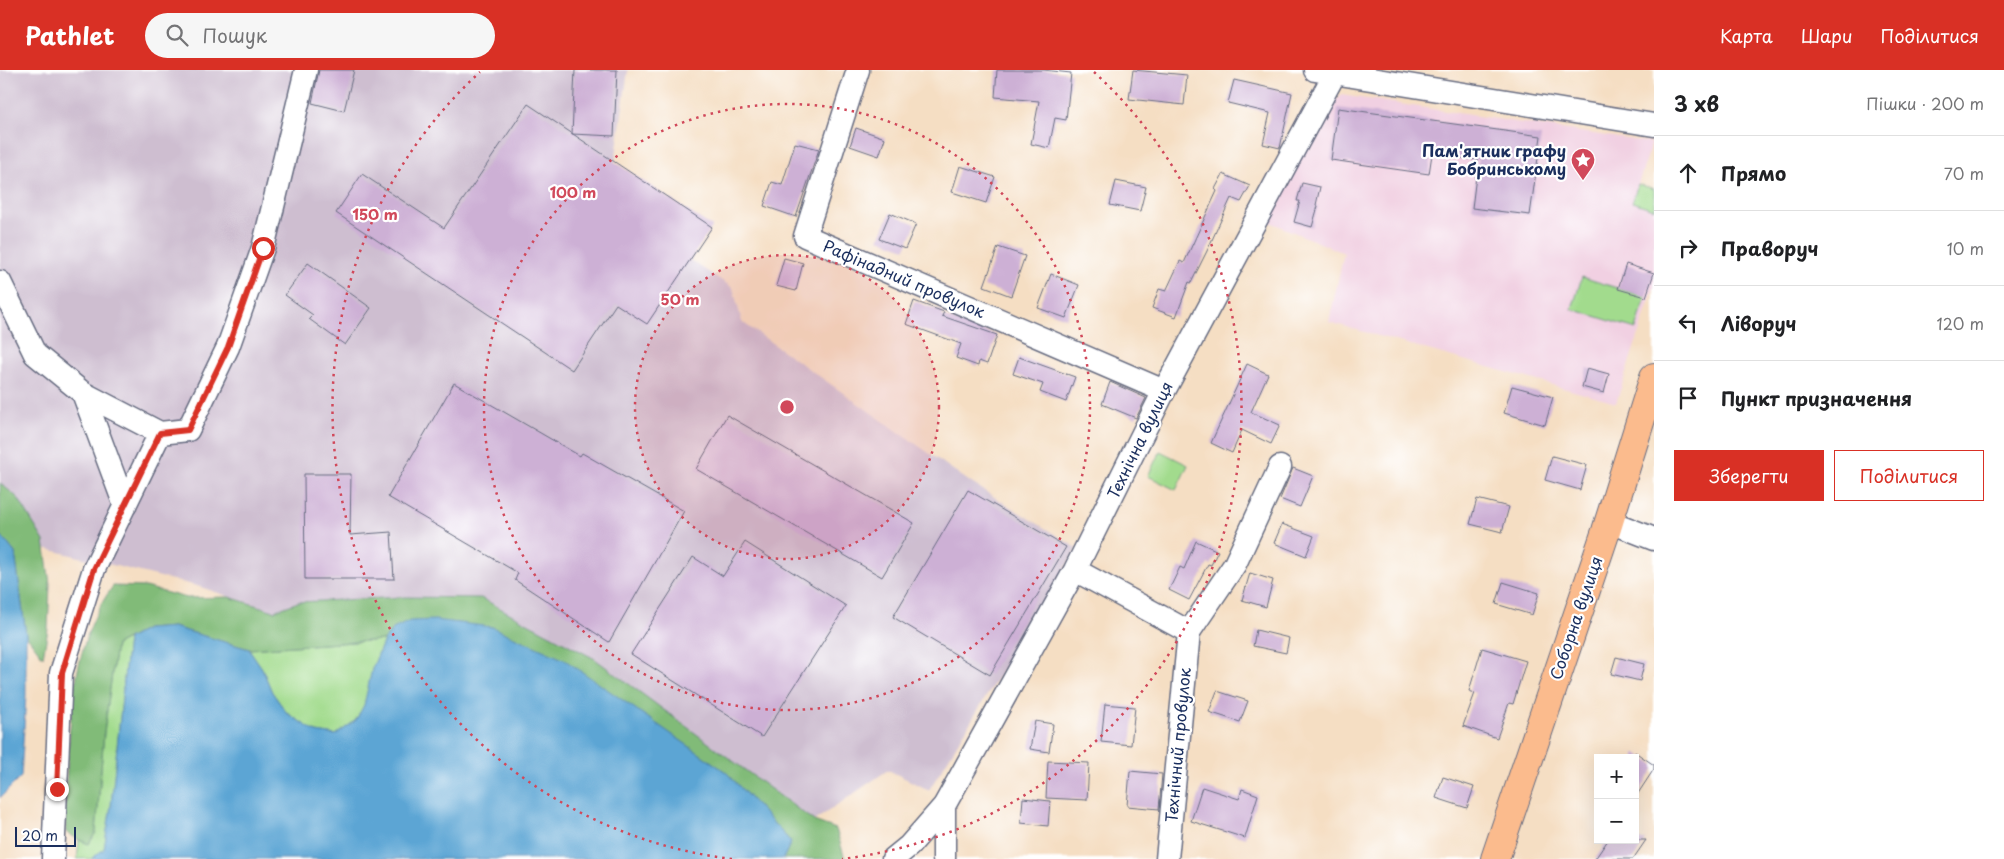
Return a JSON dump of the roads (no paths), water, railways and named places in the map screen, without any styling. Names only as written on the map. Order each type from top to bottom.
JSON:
[{"type":"main road","name":"Соборна вулиця","points":[[1495,859],[1654,377]]},
{"type":"street","points":[[0,282],[35,354],[83,393],[160,433],[188,430],[228,347],[263,248],[306,70]]},
{"type":"street","name":"Рафінадний провулок","points":[[858,70],[805,236],[1164,391]]},
{"type":"street","points":[[1325,72],[1443,80],[1654,125]]},
{"type":"street","name":"Технічна вулиця","points":[[893,859],[909,846],[944,806],[1075,570],[1325,72]]},
{"type":"street","points":[[83,393],[125,506]]},
{"type":"street","points":[[53,859],[62,673],[94,569],[160,433]]},
{"type":"street","name":"Технічний провулок","points":[[1167,859],[1189,632],[1235,564],[1280,468]]},
{"type":"street","points":[[1608,521],[1654,540]]},
{"type":"street","points":[[1075,570],[1189,632]]},
{"type":"street","name":"Технічна вулиця","points":[[944,806],[944,859]]},
{"type":"water","points":[[0,534],[15,553],[26,635],[26,695],[21,777],[0,798]]},
{"type":"water","points":[[435,620],[492,627],[565,660],[726,772],[791,842],[783,859],[91,859],[104,849],[111,806],[128,639],[146,629],[173,627],[249,649],[262,668],[272,692],[287,713],[316,732],[336,735],[356,720],[364,705],[372,669],[384,640],[393,629],[410,621]]},
{"type":"place","name":"Пам'ятник графу Бобринському","points":[[1583,181]]}]
